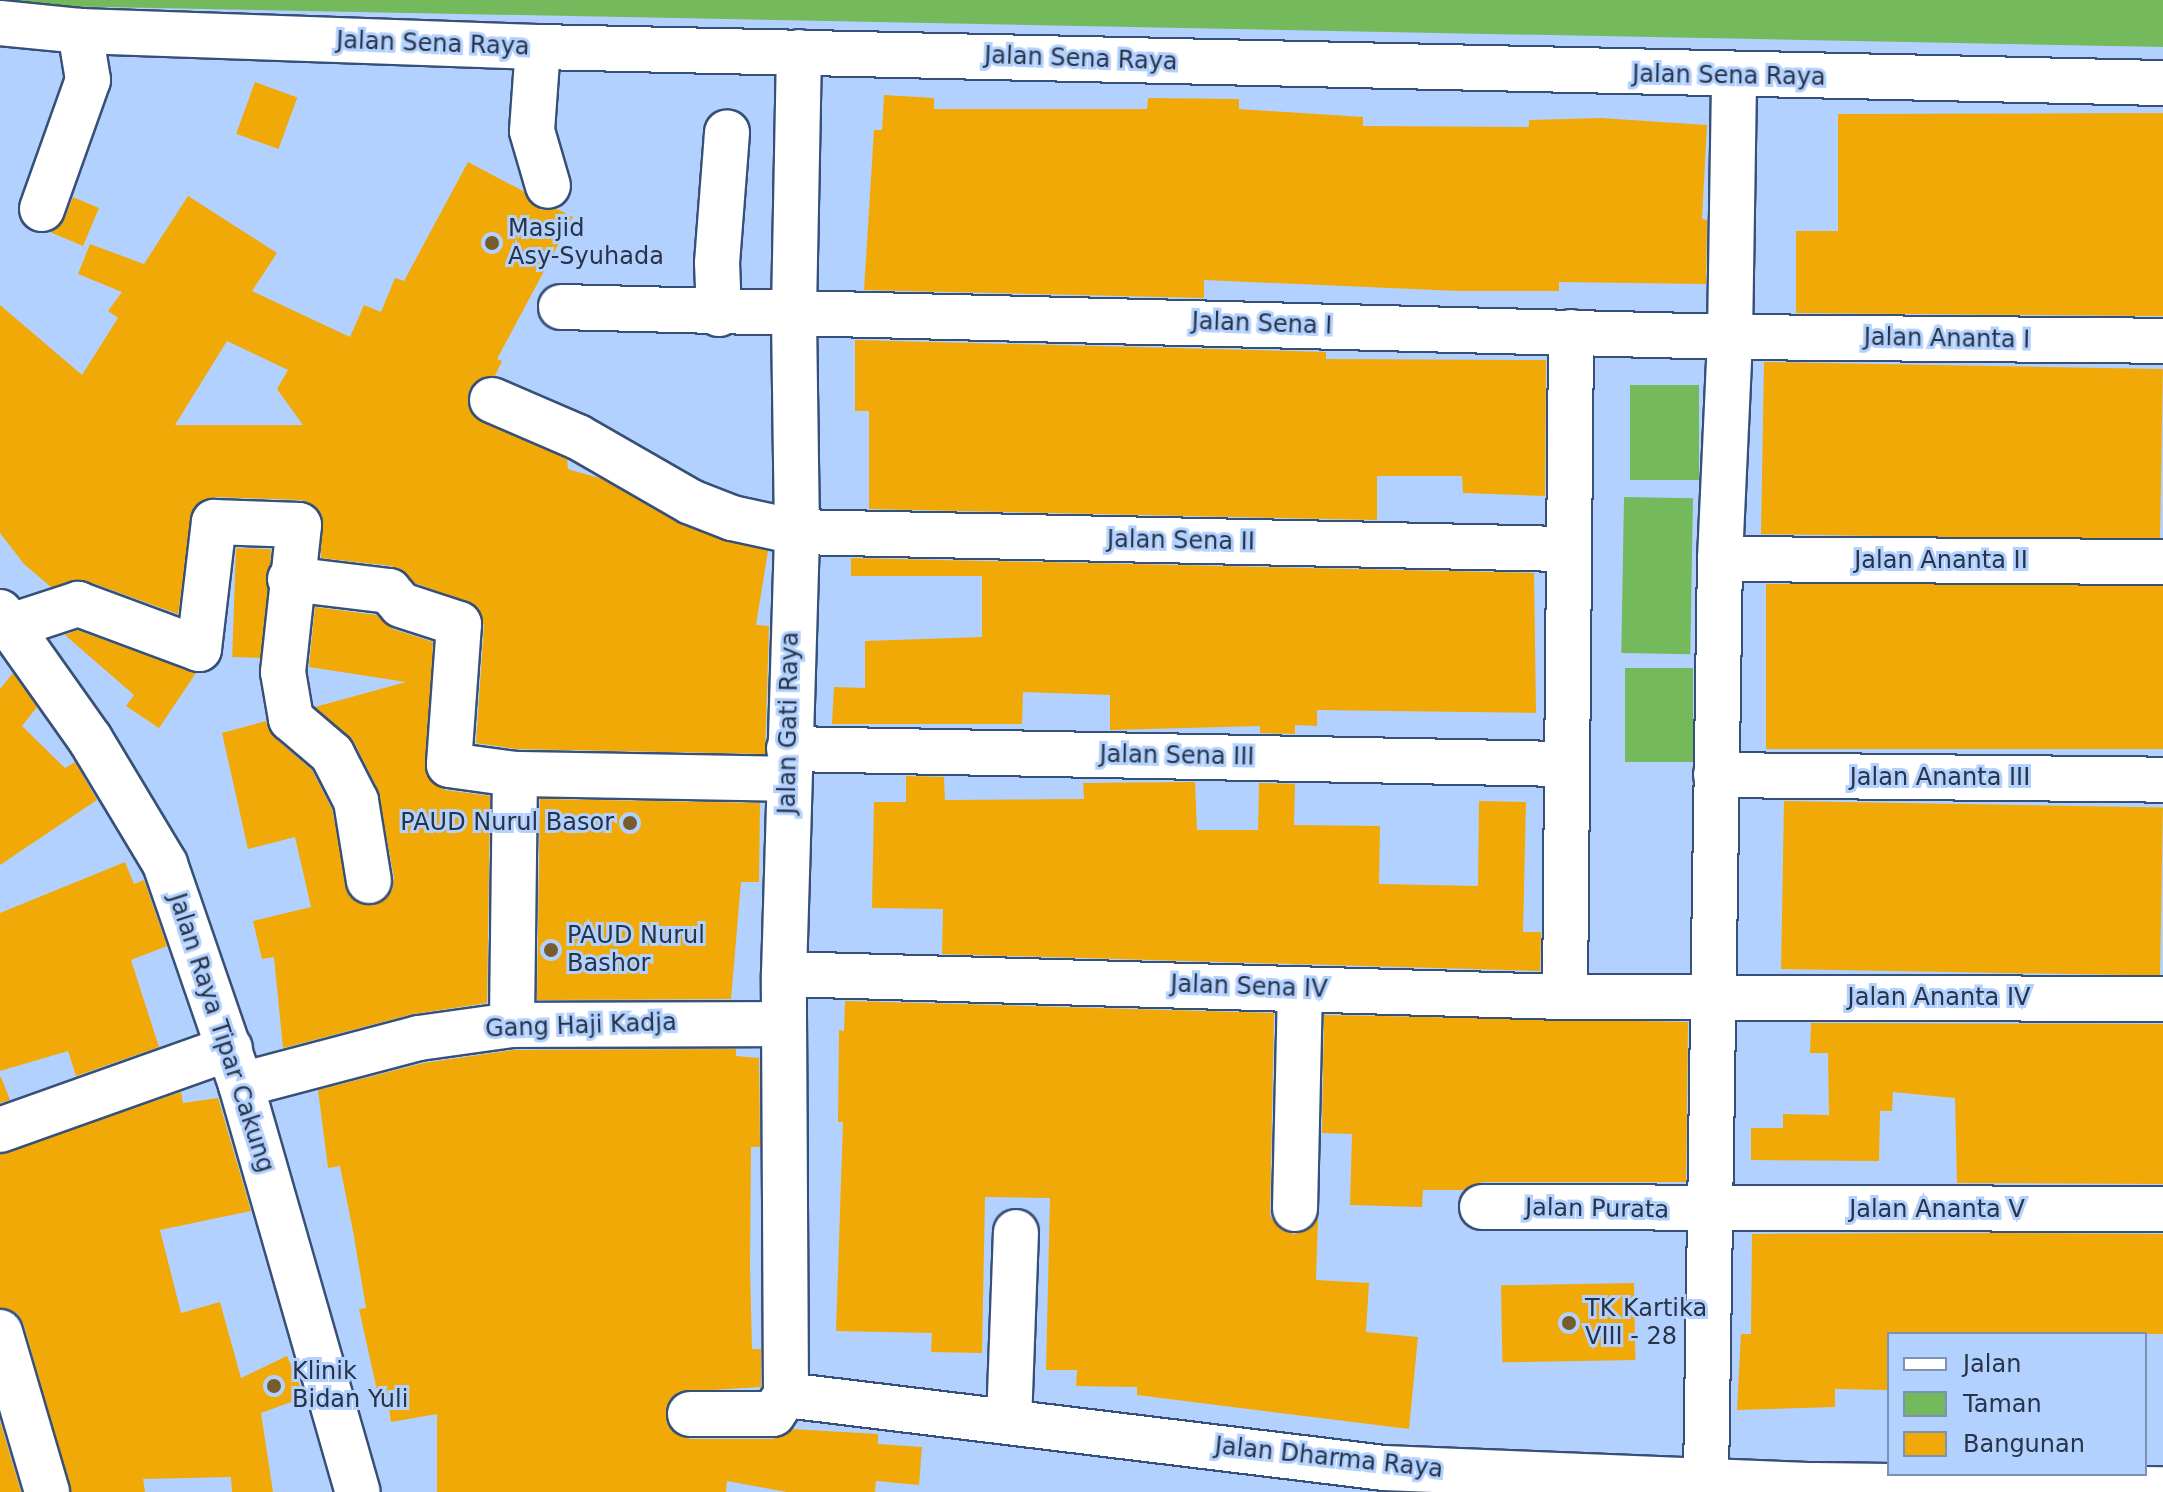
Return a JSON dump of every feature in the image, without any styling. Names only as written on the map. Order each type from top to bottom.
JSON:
[{"type":"street","name":"Jalan Sena Raya","points":[[0,23],[80,31],[538,47],[1734,77],[2163,83]]},
{"type":"street","points":[[42,209],[88,80],[80,31]]},
{"type":"street","points":[[538,47],[532,131],[548,186]]},
{"type":"street","name":"Jalan Gati Raya","points":[[786,1395],[784,974],[797,532],[794,311],[799,52]]},
{"type":"street","points":[[1706,1479],[1720,559],[1730,337],[1734,77]]},
{"type":"street","points":[[719,314],[717,263],[727,132]]},
{"type":"street","name":"Jalan Sena I","points":[[561,307],[719,314],[794,311],[1730,337]]},
{"type":"street","points":[[1565,997],[1565,549],[1571,332]]},
{"type":"street","name":"Jalan Ananta I","points":[[1730,337],[2163,341]]},
{"type":"street","name":"Jalan Sena II","points":[[492,400],[578,437],[691,502],[732,518],[797,532],[1565,549]]},
{"type":"street","points":[[5,619],[78,604],[199,649],[214,522],[299,525],[290,579],[283,672],[291,719],[332,754],[356,801],[369,881]]},
{"type":"street","name":"Jalan Ananta II","points":[[1720,559],[2163,562]]},
{"type":"street","name":"Jalan Sena III","points":[[290,579],[389,591],[401,605],[459,624],[449,765],[515,774],[788,764],[1564,764]]},
{"type":"street","name":"Jalan Raya Tipar Cakung","points":[[5,619],[90,739],[165,864],[236,1067],[358,1492]]},
{"type":"street","points":[[512,1025],[515,774]]},
{"type":"street","name":"Jalan Ananta III","points":[[1716,775],[2163,780]]},
{"type":"street","name":"Jalan Sena IV","points":[[784,974],[1715,999]]},
{"type":"street","points":[[1295,1209],[1300,989]]},
{"type":"street","name":"Jalan Ananta IV","points":[[1715,999],[2163,999]]},
{"type":"street","name":"Gang Haji Kadja","points":[[0,1130],[236,1067],[512,1025],[784,1024]]},
{"type":"street","name":"Jalan Purata","points":[[1482,1207],[1711,1210]]},
{"type":"street","name":"Jalan Ananta V","points":[[1711,1210],[2163,1209]]},
{"type":"street","points":[[1009,1422],[1016,1232]]},
{"type":"street","points":[[0,1332],[47,1492]]},
{"type":"street","points":[[690,1414],[773,1414],[786,1395]]},
{"type":"street","name":"Jalan Dharma Raya","points":[[786,1395],[1384,1468],[1706,1479],[1814,1489],[2163,1489]]},
{"type":"green space","points":[[0,0],[2163,0],[2163,47],[0,5]]},
{"type":"green space","points":[[1630,385],[1699,385],[1699,480],[1630,480]]},
{"type":"green space","points":[[1624,497],[1693,498],[1690,654],[1621,653]]},
{"type":"green space","points":[[1625,668],[1693,668],[1693,762],[1625,762]]},
{"type":"building","points":[[255,82],[297,97],[278,149],[236,134]]},
{"type":"building","points":[[884,95],[934,98],[934,109],[1147,109],[1148,98],[1239,99],[1239,109],[1363,117],[1363,126],[1529,127],[1529,120],[1601,118],[1707,125],[1702,219],[1707,220],[1706,284],[1559,282],[1559,291],[1458,291],[1204,280],[1204,298],[864,290],[874,130],[882,130]]},
{"type":"building","points":[[2163,113],[2163,316],[1796,313],[1796,231],[1838,231],[1838,114]]},
{"type":"building","points":[[468,162],[523,191],[541,210],[557,209],[573,217],[497,359],[502,361],[495,376],[478,380],[469,389],[472,414],[567,459],[568,469],[602,479],[682,525],[768,551],[756,625],[769,626],[765,754],[517,749],[476,743],[484,626],[477,606],[415,583],[392,566],[321,558],[322,515],[301,500],[215,497],[194,507],[178,614],[87,581],[51,587],[24,564],[0,533],[0,305],[82,375],[118,318],[108,311],[122,292],[78,274],[90,244],[144,264],[188,196],[277,253],[252,291],[350,337],[364,305],[381,312],[395,278],[404,281]],"holes":[[[227,341],[288,370],[277,389],[303,425],[175,425]]]},
{"type":"building","points":[[73,197],[99,208],[83,246],[50,232],[65,218]]},
{"type":"building","points":[[855,340],[1326,352],[1326,359],[1546,360],[1545,496],[1463,493],[1462,476],[1377,476],[1377,520],[869,509],[869,411],[855,411]]},
{"type":"building","points":[[1764,362],[2163,369],[2160,541],[1761,534]]},
{"type":"building","points":[[236,548],[271,549],[267,658],[232,657]]},
{"type":"building","points":[[851,558],[1534,573],[1536,713],[1317,710],[1317,726],[1295,725],[1295,734],[1260,733],[1260,726],[1110,730],[1110,695],[1023,692],[1022,724],[832,724],[834,687],[865,688],[865,641],[982,637],[982,576],[851,576]]},
{"type":"building","points":[[1766,584],[2163,584],[2163,749],[1766,749]]},
{"type":"building","points":[[315,607],[376,615],[393,629],[433,642],[426,775],[445,790],[490,796],[487,1003],[413,1014],[283,1048],[274,957],[262,959],[253,921],[311,907],[295,837],[248,849],[222,733],[266,721],[275,738],[312,770],[332,809],[350,897],[374,905],[392,891],[394,878],[378,790],[354,742],[315,707],[406,682],[309,667]]},
{"type":"building","points":[[77,630],[196,673],[159,728],[126,706],[134,695],[65,635]]},
{"type":"building","points":[[13,673],[37,707],[22,726],[65,768],[75,762],[97,800],[0,865],[0,689]]},
{"type":"building","points":[[906,776],[944,777],[945,800],[1084,799],[1083,783],[1195,782],[1197,830],[1258,830],[1259,783],[1295,784],[1294,825],[1380,826],[1379,884],[1478,886],[1479,801],[1526,802],[1523,932],[1541,932],[1540,971],[942,954],[943,909],[872,908],[874,802],[906,802]]},
{"type":"building","points":[[540,799],[760,803],[759,882],[741,882],[731,999],[537,1000]]},
{"type":"building","points":[[1784,801],[2163,808],[2160,976],[1781,969]]},
{"type":"building","points":[[125,862],[134,884],[144,880],[167,946],[131,960],[159,1047],[76,1076],[68,1051],[0,1071],[0,913]]},
{"type":"building","points":[[845,1001],[1274,1013],[1270,1216],[1281,1230],[1294,1234],[1308,1230],[1318,1218],[1316,1280],[1369,1283],[1366,1332],[1418,1337],[1409,1429],[1137,1395],[1137,1387],[1076,1386],[1077,1370],[1046,1370],[1050,1198],[985,1197],[982,1353],[931,1352],[932,1333],[836,1331],[843,1122],[838,1122],[839,1030],[844,1031]]},
{"type":"building","points":[[1324,1015],[1688,1022],[1686,1182],[1482,1182],[1465,1190],[1423,1190],[1422,1207],[1350,1205],[1352,1134],[1322,1133]]},
{"type":"building","points":[[1811,1023],[2163,1024],[2163,1184],[1957,1183],[1955,1098],[1893,1092],[1892,1111],[1880,1111],[1879,1161],[1751,1160],[1751,1128],[1783,1128],[1783,1114],[1829,1115],[1828,1053],[1810,1053]]},
{"type":"building","points":[[736,1049],[736,1056],[759,1058],[760,1147],[751,1147],[750,1267],[752,1349],[761,1349],[761,1387],[678,1392],[668,1402],[668,1426],[690,1439],[773,1439],[792,1429],[878,1434],[878,1444],[922,1447],[919,1485],[876,1481],[875,1492],[787,1492],[727,1481],[726,1492],[437,1492],[437,1414],[391,1422],[387,1394],[378,1395],[359,1309],[366,1308],[353,1231],[340,1166],[328,1168],[318,1090],[424,1063],[514,1050]]},
{"type":"building","points":[[0,1078],[10,1100],[0,1103]]},
{"type":"building","points":[[181,1092],[183,1103],[218,1098],[251,1211],[160,1230],[181,1313],[220,1302],[241,1378],[287,1356],[305,1397],[261,1413],[273,1492],[232,1492],[231,1477],[143,1479],[145,1492],[71,1492],[24,1325],[17,1313],[0,1308],[0,1154]]},
{"type":"building","points":[[1752,1234],[2163,1234],[2163,1334],[1887,1332],[1887,1390],[1835,1389],[1835,1407],[1737,1410],[1741,1334],[1751,1334]]},
{"type":"building","name":"TK Kartika VIII - 28","points":[[1634,1283],[1635,1360],[1502,1362],[1501,1285]]},
{"type":"building","points":[[0,1421],[21,1492],[0,1492]]},
{"type":"place","name":"Masjid Asy-Syuhada","points":[[492,243]]},
{"type":"place","name":"PAUD Nurul Basor","points":[[630,823]]},
{"type":"place","name":"PAUD Nurul Bashor","points":[[551,950]]},
{"type":"place","name":"TK Kartika VIII - 28","points":[[1569,1323]]},
{"type":"place","name":"Klinik Bidan Yuli","points":[[274,1386]]}]
